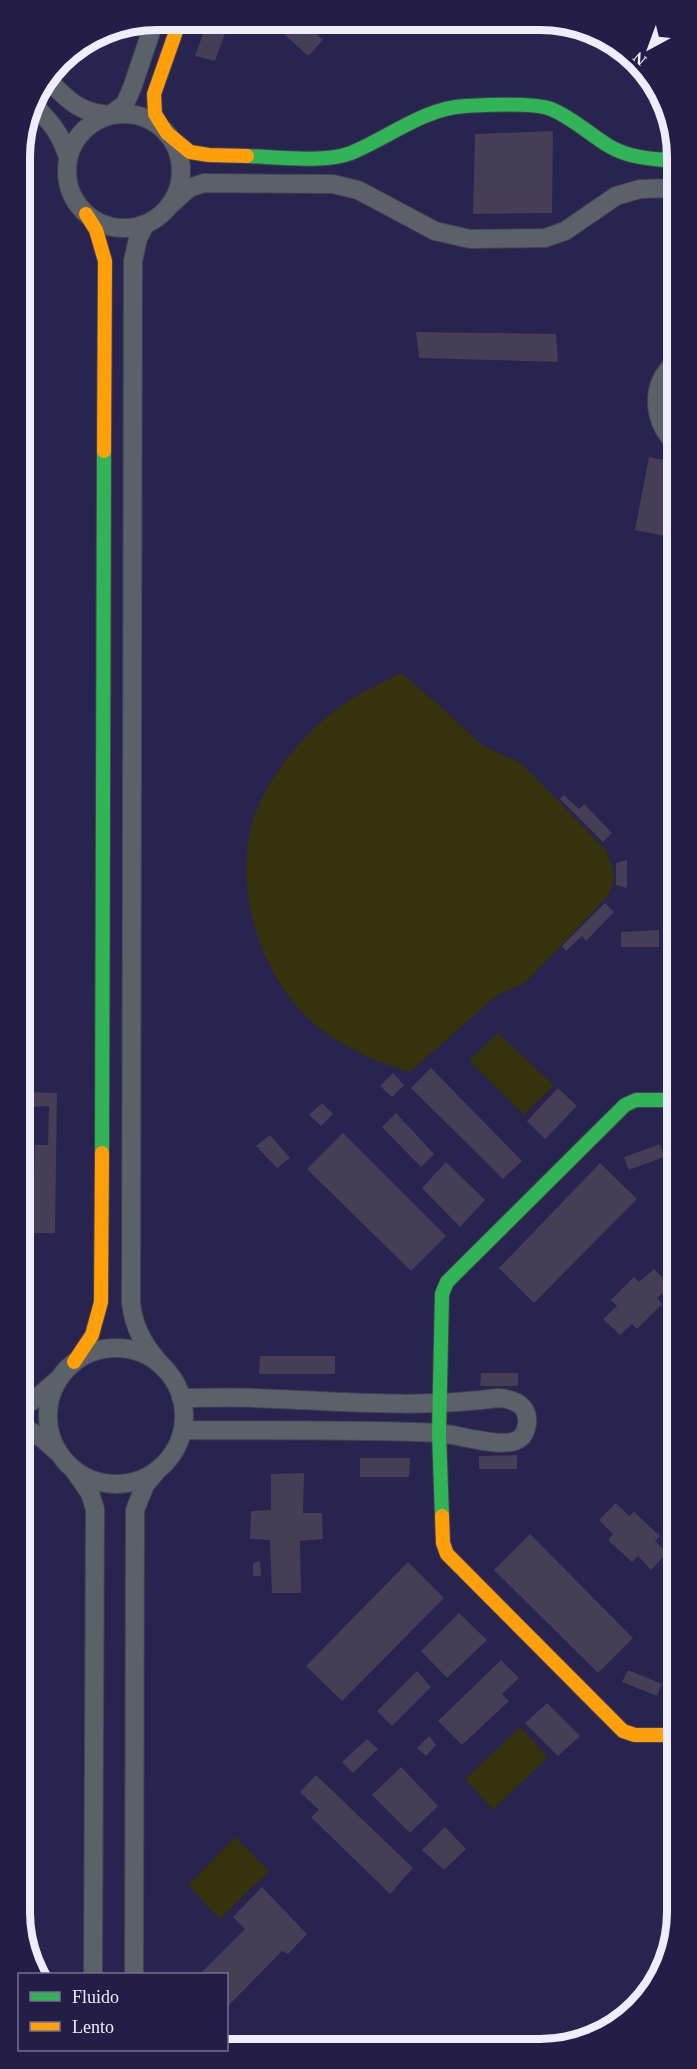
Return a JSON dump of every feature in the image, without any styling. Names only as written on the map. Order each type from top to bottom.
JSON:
[{"type":"street","points":[[61,1456],[52,1440],[48,1422],[49,1403],[55,1386],[92,1335],[101,1302],[105,261],[96,230],[75,202],[66,173],[73,143],[83,130],[125,104],[151,30]]},
{"type":"street","points":[[170,206],[177,192],[180,169],[176,147],[155,114],[154,94],[176,30]]},
{"type":"street","points":[[53,84],[78,108],[94,114],[141,116],[155,123],[190,152],[209,155],[323,158],[349,154],[440,110],[463,106],[531,106],[549,108],[571,119],[610,147],[634,157],[667,160]]},
{"type":"street","points":[[39,111],[61,137],[68,157]]},
{"type":"street","points":[[86,214],[99,223],[114,228],[130,228],[145,225],[159,217],[189,188],[204,183],[333,184],[358,190],[435,231],[470,239],[545,238],[565,231],[616,196],[640,189],[667,188]]},
{"type":"street","points":[[134,1973],[135,1510],[145,1485],[168,1460],[177,1446],[183,1430],[184,1414],[175,1382],[142,1342],[134,1322],[131,1303],[133,261],[138,238],[145,225]]},
{"type":"street","points":[[667,372],[660,384],[656,400],[658,418],[667,435]]},
{"type":"street","points":[[667,1100],[636,1100],[625,1105],[447,1282],[442,1294],[439,1403],[442,1543],[447,1554],[623,1731],[635,1735],[667,1735]]},
{"type":"street","points":[[30,1401],[47,1389],[70,1366],[88,1354],[104,1349],[137,1352],[152,1359],[165,1369]]},
{"type":"street","points":[[181,1398],[439,1403],[508,1398],[526,1410],[528,1420],[526,1431],[519,1439],[507,1443],[491,1443],[439,1433],[339,1429],[183,1430]]},
{"type":"street","points":[[339,1402],[339,1429]]},
{"type":"street","points":[[30,1431],[43,1439],[74,1470],[90,1493],[95,1509],[93,1973]]},
{"type":"street","points":[[74,1470],[89,1479],[106,1484],[124,1484],[141,1480],[156,1472]]},
{"type":"shaded area","points":[[157,30],[548,30],[564,32],[603,47],[619,58],[619,78],[639,78],[654,101],[665,133],[667,149],[667,1920],[663,1945],[654,1968],[635,1996],[617,2013],[603,2022],[573,2035],[540,2039],[228,2039],[228,1973],[46,1973],[32,1936],[30,1912],[30,149],[34,124],[43,101],[56,80],[67,67],[87,51],[116,37],[133,32]]},
{"type":"shaded area","points":[[401,673],[482,745],[521,763],[605,849],[612,865],[614,880],[609,894],[525,983],[497,995],[410,1072],[344,1045],[324,1032],[301,1011],[281,985],[265,956],[254,924],[248,892],[246,859],[251,827],[262,798],[291,753],[317,726],[346,703]]},
{"type":"shaded area","points":[[498,1033],[554,1085],[524,1115],[469,1061]]},
{"type":"shaded area","points":[[520,1727],[548,1757],[493,1810],[465,1779]]},
{"type":"shaded area","points":[[235,1837],[269,1871],[220,1919],[188,1885]]},
{"type":"building","points":[[204,30],[226,30],[215,61],[195,56]]},
{"type":"building","points":[[280,30],[312,30],[323,40],[308,56]]},
{"type":"building","points":[[553,131],[552,213],[473,214],[475,134]]},
{"type":"building","points":[[416,332],[556,334],[558,362],[419,358]]},
{"type":"building","points":[[649,457],[667,460],[667,536],[635,530]]},
{"type":"building","points":[[564,795],[579,809],[584,804],[612,833],[603,842],[560,799]]},
{"type":"building","points":[[627,860],[627,888],[616,885],[616,863]]},
{"type":"building","points":[[605,903],[614,912],[586,941],[582,936],[566,951],[562,946]]},
{"type":"building","points":[[659,930],[659,947],[621,947],[621,932]]},
{"type":"building","points":[[431,1068],[522,1161],[503,1179],[411,1088]]},
{"type":"building","points":[[393,1073],[404,1085],[392,1097],[380,1086]]},
{"type":"building","points":[[558,1088],[577,1106],[545,1139],[527,1121]]},
{"type":"building","points":[[31,1092],[57,1093],[55,1233],[30,1233],[30,1214],[33,1214],[35,1145],[48,1145],[49,1106],[30,1107]]},
{"type":"building","points":[[322,1103],[333,1114],[321,1126],[309,1115]]},
{"type":"building","points":[[396,1113],[434,1154],[421,1167],[382,1127]]},
{"type":"building","points":[[343,1133],[446,1236],[411,1271],[307,1169]]},
{"type":"building","points":[[270,1135],[290,1158],[277,1168],[256,1146]]},
{"type":"building","points":[[660,1144],[664,1157],[629,1170],[624,1157]]},
{"type":"building","points":[[446,1162],[485,1200],[460,1227],[422,1188]]},
{"type":"building","points":[[600,1163],[637,1199],[534,1303],[499,1268]]},
{"type":"building","points":[[654,1269],[667,1282],[667,1289],[657,1298],[662,1304],[637,1329],[632,1324],[620,1335],[603,1319],[617,1306],[611,1300],[634,1277],[639,1282]]},
{"type":"building","points":[[260,1356],[335,1356],[335,1374],[259,1374]]},
{"type":"building","points":[[481,1373],[518,1373],[518,1386],[480,1386]]},
{"type":"building","points":[[517,1455],[517,1469],[479,1469],[479,1456]]},
{"type":"building","points":[[360,1458],[410,1458],[409,1477],[360,1477]]},
{"type":"building","points":[[304,1473],[303,1513],[322,1513],[323,1539],[300,1541],[301,1593],[272,1593],[270,1540],[250,1539],[251,1511],[271,1510],[271,1474]]},
{"type":"building","points":[[616,1503],[629,1516],[634,1512],[660,1536],[655,1541],[667,1553],[651,1570],[638,1556],[632,1562],[608,1540],[613,1534],[599,1520]]},
{"type":"building","points":[[530,1534],[633,1638],[598,1673],[494,1570]]},
{"type":"building","points":[[260,1561],[261,1576],[253,1576],[253,1563]]},
{"type":"building","points":[[408,1562],[444,1598],[342,1701],[306,1666]]},
{"type":"building","points":[[459,1613],[487,1640],[447,1678],[421,1651]]},
{"type":"building","points":[[501,1660],[519,1678],[502,1694],[509,1701],[462,1745],[438,1721]]},
{"type":"building","points":[[628,1670],[662,1684],[657,1696],[622,1682]]},
{"type":"building","points":[[417,1671],[431,1687],[392,1726],[377,1711]]},
{"type":"building","points":[[547,1703],[580,1736],[558,1756],[525,1723]]},
{"type":"building","points":[[429,1736],[436,1745],[426,1756],[417,1748]]},
{"type":"building","points":[[367,1739],[378,1749],[353,1773],[342,1762]]},
{"type":"building","points":[[401,1767],[438,1806],[410,1833],[372,1795]]},
{"type":"building","points":[[316,1775],[413,1868],[390,1894],[311,1817],[319,1810],[300,1792]]},
{"type":"building","points":[[445,1827],[466,1849],[444,1870],[422,1850]]},
{"type":"building","points":[[262,1887],[307,1934],[288,1954],[282,1951],[228,2006],[228,1973],[201,1973],[245,1929],[233,1917]]},
{"type":"traffic: fast","points":[[247,156],[300,159],[341,156],[365,147],[435,112],[465,106],[509,104],[533,105],[551,109],[617,150],[641,157],[667,160]]},
{"type":"traffic: fast","points":[[102,1153],[104,451]]},
{"type":"traffic: fast","points":[[442,1516],[439,1433],[442,1294],[447,1282],[625,1105],[636,1100],[667,1100]]},
{"type":"traffic: slow","points":[[176,30],[154,94],[155,114],[167,133],[190,152],[247,156]]},
{"type":"traffic: slow","points":[[86,214],[96,230],[105,261],[104,451]]},
{"type":"traffic: slow","points":[[74,1362],[92,1335],[101,1302],[102,1153]]},
{"type":"traffic: slow","points":[[442,1516],[443,1543],[447,1554],[623,1731],[635,1735],[667,1735]]}]
